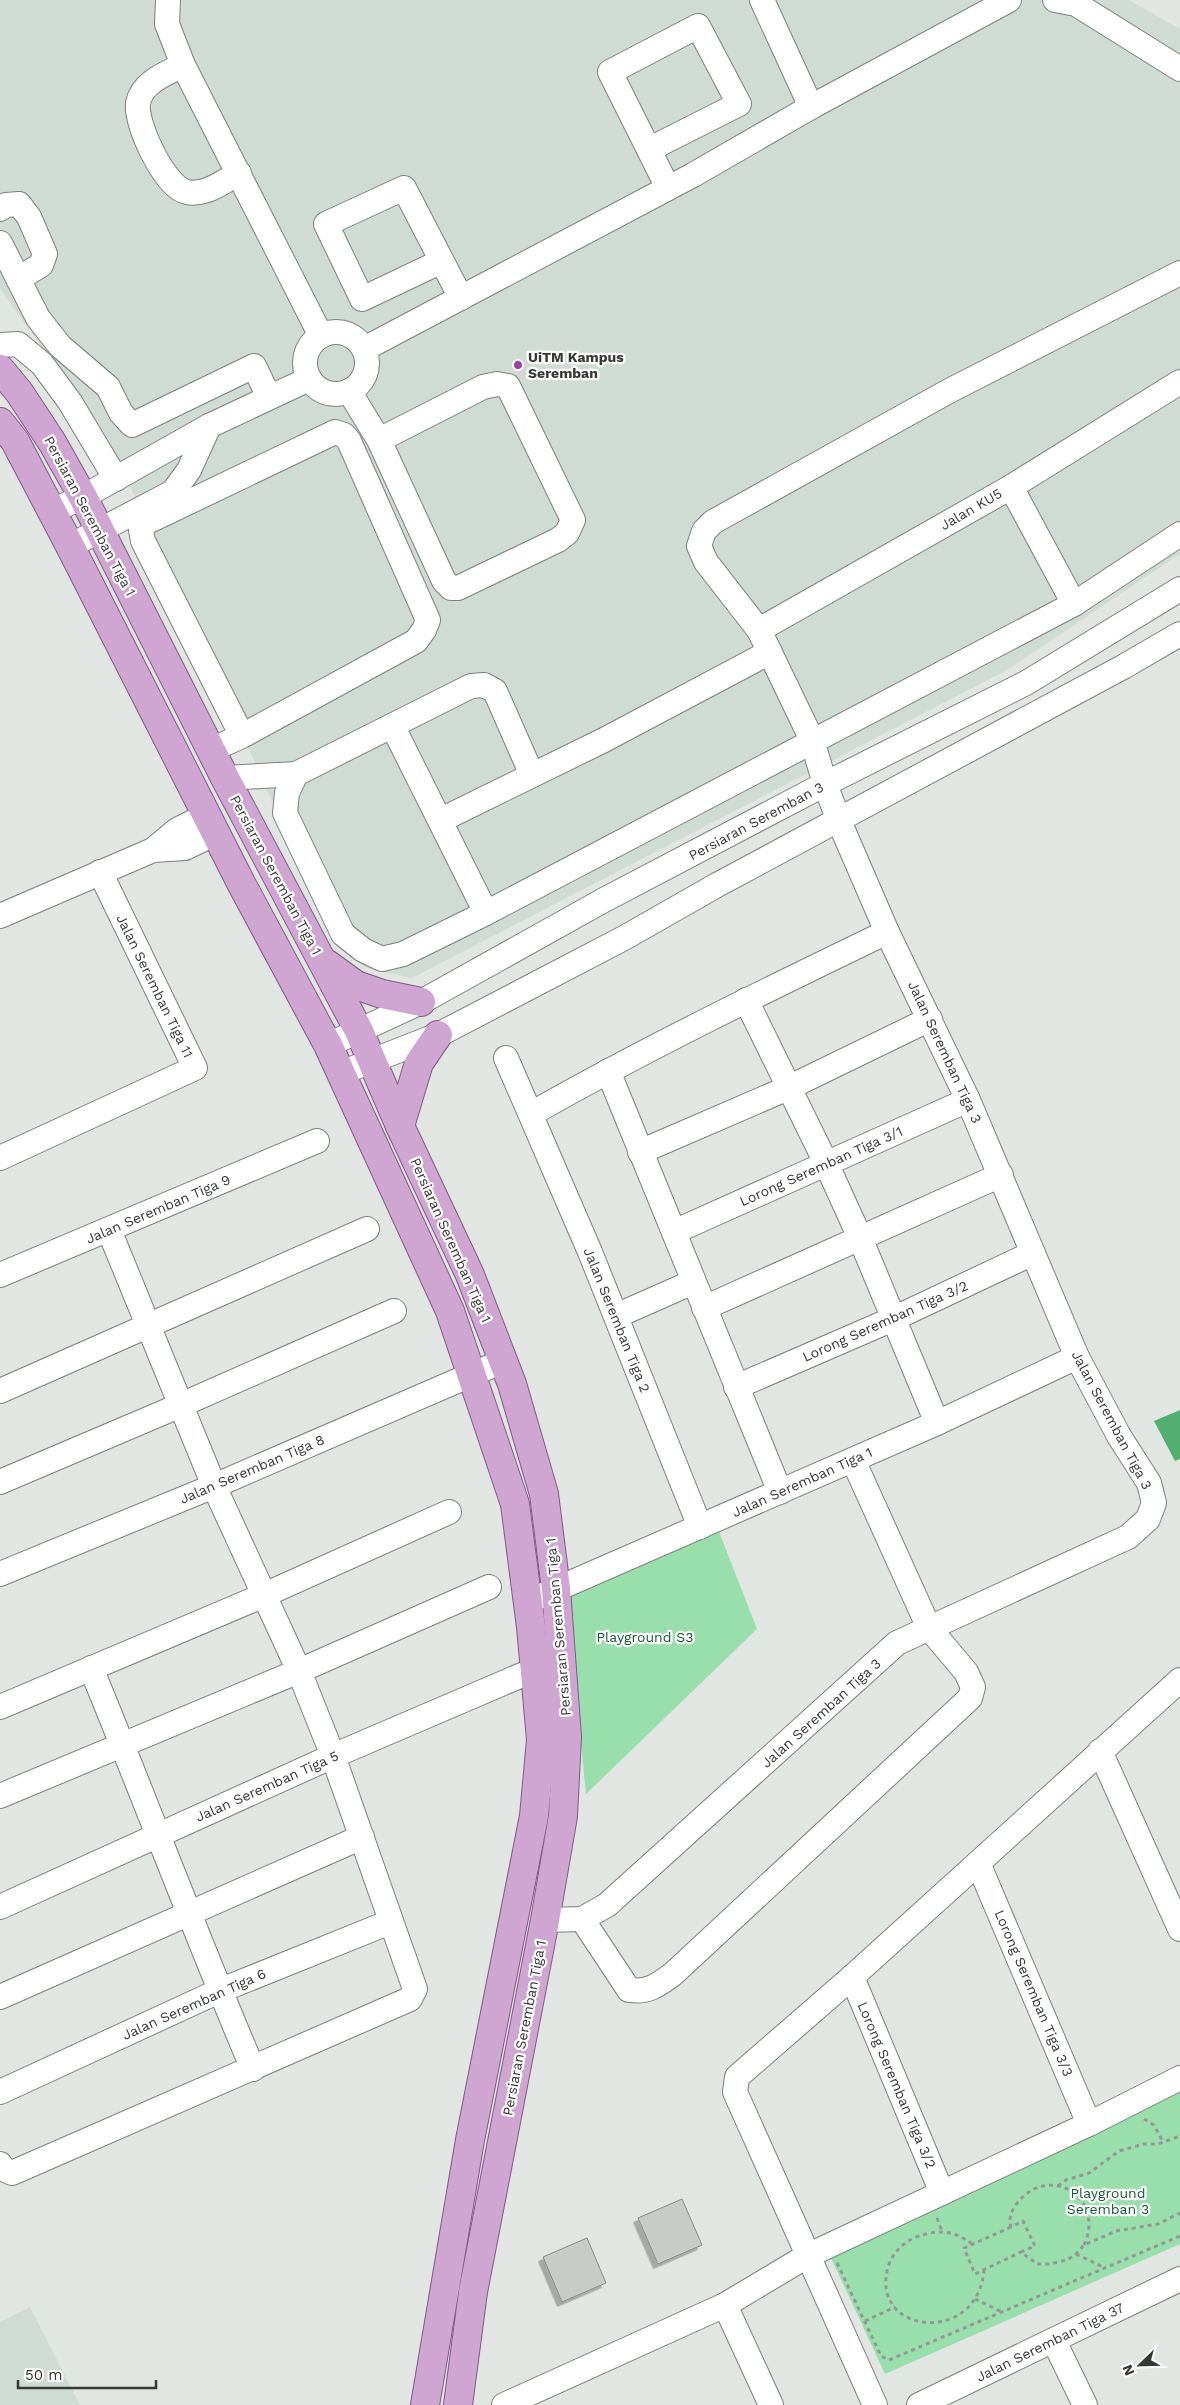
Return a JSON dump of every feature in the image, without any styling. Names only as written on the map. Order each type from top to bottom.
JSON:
[{"type":"main road","name":"Persiaran Seremban Tiga 1","points":[[0,369],[19,392],[43,428],[83,497],[210,750],[359,1032],[400,1126],[470,1276],[512,1384],[544,1494],[556,1589],[567,1737],[562,1816],[545,1920],[473,2292],[458,2405]]},
{"type":"main road","name":"Persiaran Seremban Tiga 1","points":[[0,422],[15,441],[52,511],[212,824],[328,1045],[450,1311],[473,1373],[515,1504],[536,1669],[541,1740],[534,1816],[470,2140],[425,2405]]},
{"type":"main road","points":[[322,960],[356,985],[382,994],[421,1002]]},
{"type":"main road","points":[[400,1126],[419,1063],[438,1035]]},
{"type":"street","points":[[168,0],[167,24],[183,65],[240,173],[321,336]]},
{"type":"street","points":[[762,0],[811,107]]},
{"type":"street","points":[[364,349],[668,188],[811,107],[1009,0]]},
{"type":"street","points":[[1055,0],[1076,4],[1180,68]]},
{"type":"street","points":[[650,149],[739,104],[698,26],[610,72],[668,188]]},
{"type":"street","points":[[183,65],[147,86],[138,102],[139,119],[148,143],[175,187],[186,192],[201,193],[240,173]]},
{"type":"street","points":[[442,261],[362,299],[326,224],[404,188],[442,261],[461,298]]},
{"type":"street","points":[[0,209],[6,205],[18,204],[29,217],[45,254],[41,265],[18,280]]},
{"type":"street","points":[[0,243],[38,318],[60,346],[108,387],[121,413],[132,425],[254,366],[269,398]]},
{"type":"street","name":"Jalan Seremban Tiga 3","points":[[545,1920],[582,1919],[607,1905],[897,1643],[1128,1537],[1148,1519],[1154,1503],[1148,1483],[1119,1436],[1076,1357],[1002,1175],[930,1019],[887,932],[839,820],[825,784],[812,740],[759,630],[706,562],[699,546],[704,531],[713,522],[950,391],[1180,273]]},
{"type":"street","points":[[331,332],[350,335],[364,349],[366,370],[363,380],[349,391],[336,394],[325,392],[316,387],[309,379],[305,360],[314,342],[321,336],[331,332]]},
{"type":"street","points":[[0,345],[18,344],[42,364],[70,402],[116,479]]},
{"type":"street","points":[[52,511],[83,497],[209,426],[309,379]]},
{"type":"street","name":"Jalan KU5","points":[[759,630],[1011,487],[1180,382]]},
{"type":"street","points":[[349,391],[379,440],[444,580],[450,588],[458,588],[558,540],[567,533],[573,520],[508,386],[497,384],[483,387],[379,440]]},
{"type":"street","points":[[70,546],[173,492],[189,470],[209,426]]},
{"type":"street","points":[[210,750],[242,736],[416,641],[428,620],[349,442],[344,435],[335,432],[143,524],[141,530],[143,541],[242,736]]},
{"type":"street","points":[[1011,487],[1074,604]]},
{"type":"street","points":[[296,774],[287,793],[285,813],[343,934],[363,950],[382,959],[403,954],[486,914],[812,740],[1074,604],[1180,534]]},
{"type":"street","name":"Persiaran Seremban 3","points":[[328,1045],[421,1002],[604,900],[825,784],[1026,683],[1177,598]]},
{"type":"street","points":[[341,1073],[438,1035],[624,938],[717,885],[1123,667],[1180,634]]},
{"type":"street","points":[[441,820],[604,740],[770,652]]},
{"type":"street","points":[[225,778],[296,774],[393,727],[471,686],[484,685],[494,691],[532,774]]},
{"type":"street","points":[[393,727],[441,820],[486,914]]},
{"type":"street","points":[[0,916],[154,850],[185,848],[212,824]]},
{"type":"street","name":"Jalan Seremban Tiga 11","points":[[0,1158],[195,1068],[100,872]]},
{"type":"street","points":[[531,1114],[608,1070],[746,1000],[887,932]]},
{"type":"street","points":[[746,1000],[826,1163],[861,1240],[937,1423]]},
{"type":"street","points":[[640,1152],[788,1088],[930,1019]]},
{"type":"street","name":"Jalan Seremban Tiga 2","points":[[506,1058],[616,1316],[700,1527]]},
{"type":"street","points":[[608,1070],[780,1492]]},
{"type":"street","name":"Lorong Seremban Tiga 3/1","points":[[674,1232],[968,1100]]},
{"type":"street","name":"Jalan Seremban Tiga 9","points":[[0,1276],[317,1141]]},
{"type":"street","points":[[704,1308],[861,1240],[1002,1175]]},
{"type":"street","points":[[0,1391],[367,1229]]},
{"type":"street","points":[[0,2164],[1,2168],[12,2174],[410,1999],[415,1990],[412,1975],[390,1922],[333,1756],[299,1671],[262,1596],[214,1486],[108,1230]]},
{"type":"street","name":"Lorong Seremban Tiga 3/2","points":[[736,1387],[893,1319],[1033,1253]]},
{"type":"street","points":[[616,1316],[693,1282]]},
{"type":"street","points":[[0,1482],[394,1311]]},
{"type":"street","name":"Jalan Seremban Tiga 1","points":[[527,1602],[937,1423],[1076,1357]]},
{"type":"street","name":"Jalan Seremban Tiga 8","points":[[0,1574],[214,1486],[503,1361]]},
{"type":"street","points":[[582,1919],[629,1990],[640,1992],[656,1987],[673,1974],[970,1698],[973,1687],[966,1672],[929,1628],[853,1460]]},
{"type":"street","points":[[0,1706],[262,1596],[449,1512]]},
{"type":"street","points":[[0,1796],[299,1671],[490,1587]]},
{"type":"street","points":[[91,1668],[160,1835],[219,1991],[253,2069]]},
{"type":"street","name":"Jalan Seremban Tiga 5","points":[[0,1907],[333,1756],[536,1669]]},
{"type":"street","points":[[875,2405],[807,2256],[735,2092],[734,2084],[737,2077],[852,1977],[1180,1680]]},
{"type":"street","points":[[1100,1751],[1180,1929]]},
{"type":"street","points":[[0,1997],[362,1837]]},
{"type":"street","name":"Lorong Seremban Tiga 3/3","points":[[978,1863],[1089,2124]]},
{"type":"street","name":"Jalan Seremban Tiga 6","points":[[0,2092],[219,1991],[390,1922]]},
{"type":"street","name":"Lorong Seremban Tiga 3/2","points":[[852,1977],[939,2204]]},
{"type":"street","points":[[504,2405],[725,2304],[807,2256],[939,2204],[1180,2078]]},
{"type":"street","name":"Jalan Seremban Tiga 37","points":[[919,2405],[1180,2279]]},
{"type":"street","points":[[725,2304],[771,2405]]},
{"type":"street","points":[[1054,2341],[1085,2405]]},
{"type":"path","points":[[1135,2123],[1153,2114]]},
{"type":"path","points":[[1144,2119],[1154,2125],[1163,2142]]},
{"type":"path","points":[[1058,2186],[1066,2180],[1090,2173],[1119,2151],[1130,2147],[1163,2142],[1180,2136]]},
{"type":"path","points":[[1011,2227],[1009,2220],[1013,2208],[1028,2191],[1038,2187],[1058,2186],[1072,2190],[1083,2200],[1090,2222],[1090,2233],[1084,2245],[1076,2254],[1067,2260],[1037,2264],[1021,2252]]},
{"type":"path","points":[[939,2204],[942,2231]]},
{"type":"path","points":[[1084,2245],[1116,2231],[1158,2224],[1180,2213]]},
{"type":"path","points":[[1023,2222],[1035,2246],[975,2274],[964,2248],[972,2244],[1023,2222]]},
{"type":"path","points":[[972,2244],[953,2232],[942,2231],[907,2241],[891,2258],[886,2286],[888,2298],[895,2307],[915,2321],[925,2324],[941,2323],[954,2318],[968,2309],[983,2283],[984,2270]]},
{"type":"path","points":[[840,2257],[837,2263],[864,2321],[881,2356],[889,2360],[1180,2236]]},
{"type":"path","points":[[1076,2254],[1104,2268]]},
{"type":"path","points":[[975,2299],[1002,2312]]},
{"type":"path","points":[[864,2321],[895,2307]]},
{"type":"shaded area","name":"UiTM Kampus Seremban","points":[[0,0],[1129,0],[1180,29],[1180,554],[1005,671],[412,978],[366,968],[333,943],[249,749],[108,438],[0,289]]},
{"type":"shaded area","points":[[1180,1410],[1180,1459],[1175,1461],[1154,1421]]},
{"type":"shaded area","points":[[30,2307],[80,2405],[0,2405],[0,2322]]},
{"type":"green space","name":"Playground S3","points":[[716,1524],[757,1629],[586,1794],[566,1593]]},
{"type":"green space","name":"Playground Seremban 3","points":[[1180,2091],[1180,2244],[885,2374],[831,2258]]},
{"type":"building","points":[[682,2199],[702,2245],[658,2264],[638,2218]]},
{"type":"building","points":[[587,2238],[606,2283],[562,2302],[543,2257]]},
{"type":"place","name":"UiTM Kampus Seremban","points":[[518,365]]}]
